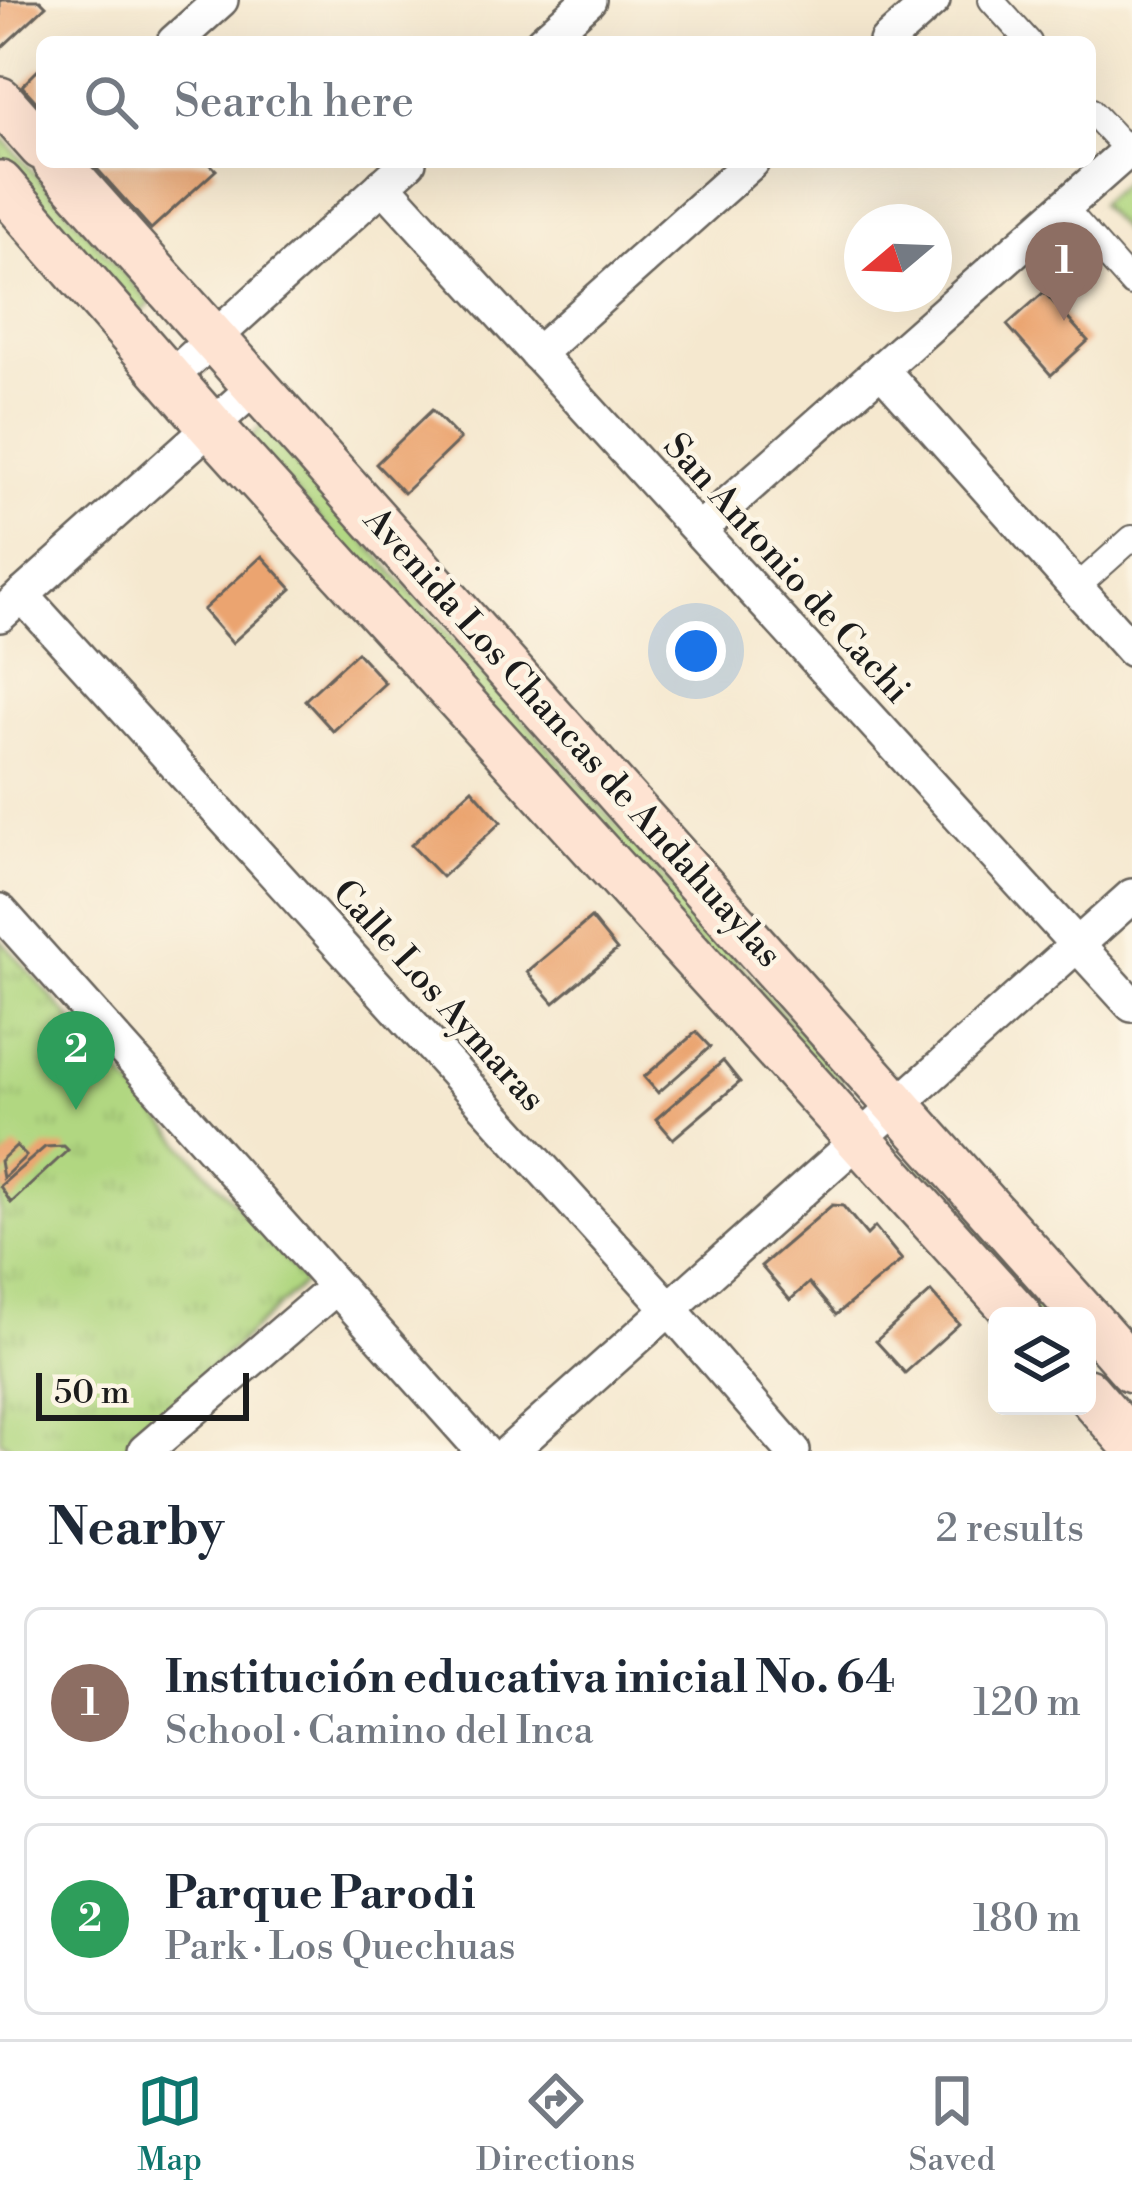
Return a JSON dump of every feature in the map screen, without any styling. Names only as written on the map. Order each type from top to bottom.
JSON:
[{"type":"main road","points":[[0,100],[36,140]]},
{"type":"main road","name":"Avenida Los Chancas de Andahuaylas","points":[[61,168],[1077,1307]]},
{"type":"main road","name":"Avenida Los Chancas de Andahuaylas","points":[[0,184],[211,426],[1011,1307]]},
{"type":"main road","name":"Avenida Los Chancas de Andahuaylas","points":[[1096,1328],[1132,1369]]},
{"type":"main road","points":[[1096,1402],[1132,1443]]},
{"type":"street","points":[[181,36],[221,0]]},
{"type":"street","points":[[549,36],[589,0]]},
{"type":"street","points":[[893,36],[934,0]]},
{"type":"street","points":[[992,0],[1024,36]]},
{"type":"street","points":[[699,530],[1130,149],[1096,116]]},
{"type":"street","points":[[170,378],[402,168]]},
{"type":"street","points":[[537,354],[745,168]]},
{"type":"street","name":"San Antonio de Cachi","points":[[383,185],[1132,1005]]},
{"type":"street","points":[[1064,207],[1132,284]]},
{"type":"street","points":[[881,369],[1132,650]]},
{"type":"street","points":[[11,605],[256,386]]},
{"type":"street","points":[[1076,588],[1132,538]]},
{"type":"street","name":"Calle Los Aymaras","points":[[11,605],[669,1308],[793,1451]]},
{"type":"street","points":[[510,1451],[1132,896]]},
{"type":"street","points":[[0,911],[483,1451]]},
{"type":"street","points":[[145,1451],[336,1287]]},
{"type":"green space","points":[[0,135],[151,304],[140,313],[0,157]]},
{"type":"green space","points":[[1132,174],[1132,241],[1099,204]]},
{"type":"green space","points":[[262,424],[844,1082],[830,1093],[249,440]]},
{"type":"green space","points":[[0,939],[305,1282],[120,1451],[17,1451],[0,1440]]},
{"type":"green space","points":[[918,1156],[1051,1307],[1025,1307],[906,1173]]},
{"type":"building","points":[[0,0],[40,0],[46,6],[0,49]]},
{"type":"building","points":[[36,72],[36,101],[22,86]]},
{"type":"building","points":[[96,168],[216,170],[151,229]]},
{"type":"building","points":[[1044,292],[1088,341],[1051,375],[1007,325]]},
{"type":"building","points":[[432,410],[460,439],[404,493],[376,464]]},
{"type":"building","points":[[262,556],[292,589],[232,643],[203,610]]},
{"type":"building","points":[[357,652],[385,683],[333,731],[305,700]]},
{"type":"building","points":[[472,789],[501,822],[442,877],[411,845]]},
{"type":"building","points":[[591,918],[617,950],[554,1003],[527,972]]},
{"type":"building","points":[[696,1032],[710,1047],[658,1093],[644,1077]]},
{"type":"building","points":[[723,1061],[740,1082],[673,1139],[656,1119]]},
{"type":"building","points":[[16,1146],[26,1156],[3,1178],[0,1161]]},
{"type":"building","points":[[45,1147],[68,1150],[11,1203],[0,1186]]},
{"type":"building","points":[[832,1205],[843,1206],[867,1235],[875,1227],[902,1260],[836,1315],[809,1283],[790,1300],[761,1266]]},
{"type":"building","points":[[931,1292],[959,1324],[905,1373],[876,1341]]},
{"type":"place","name":"Institución educativa inicial No. 64","points":[[1064,321]]},
{"type":"place","name":"Parque Parodi","points":[[76,1110]]}]
